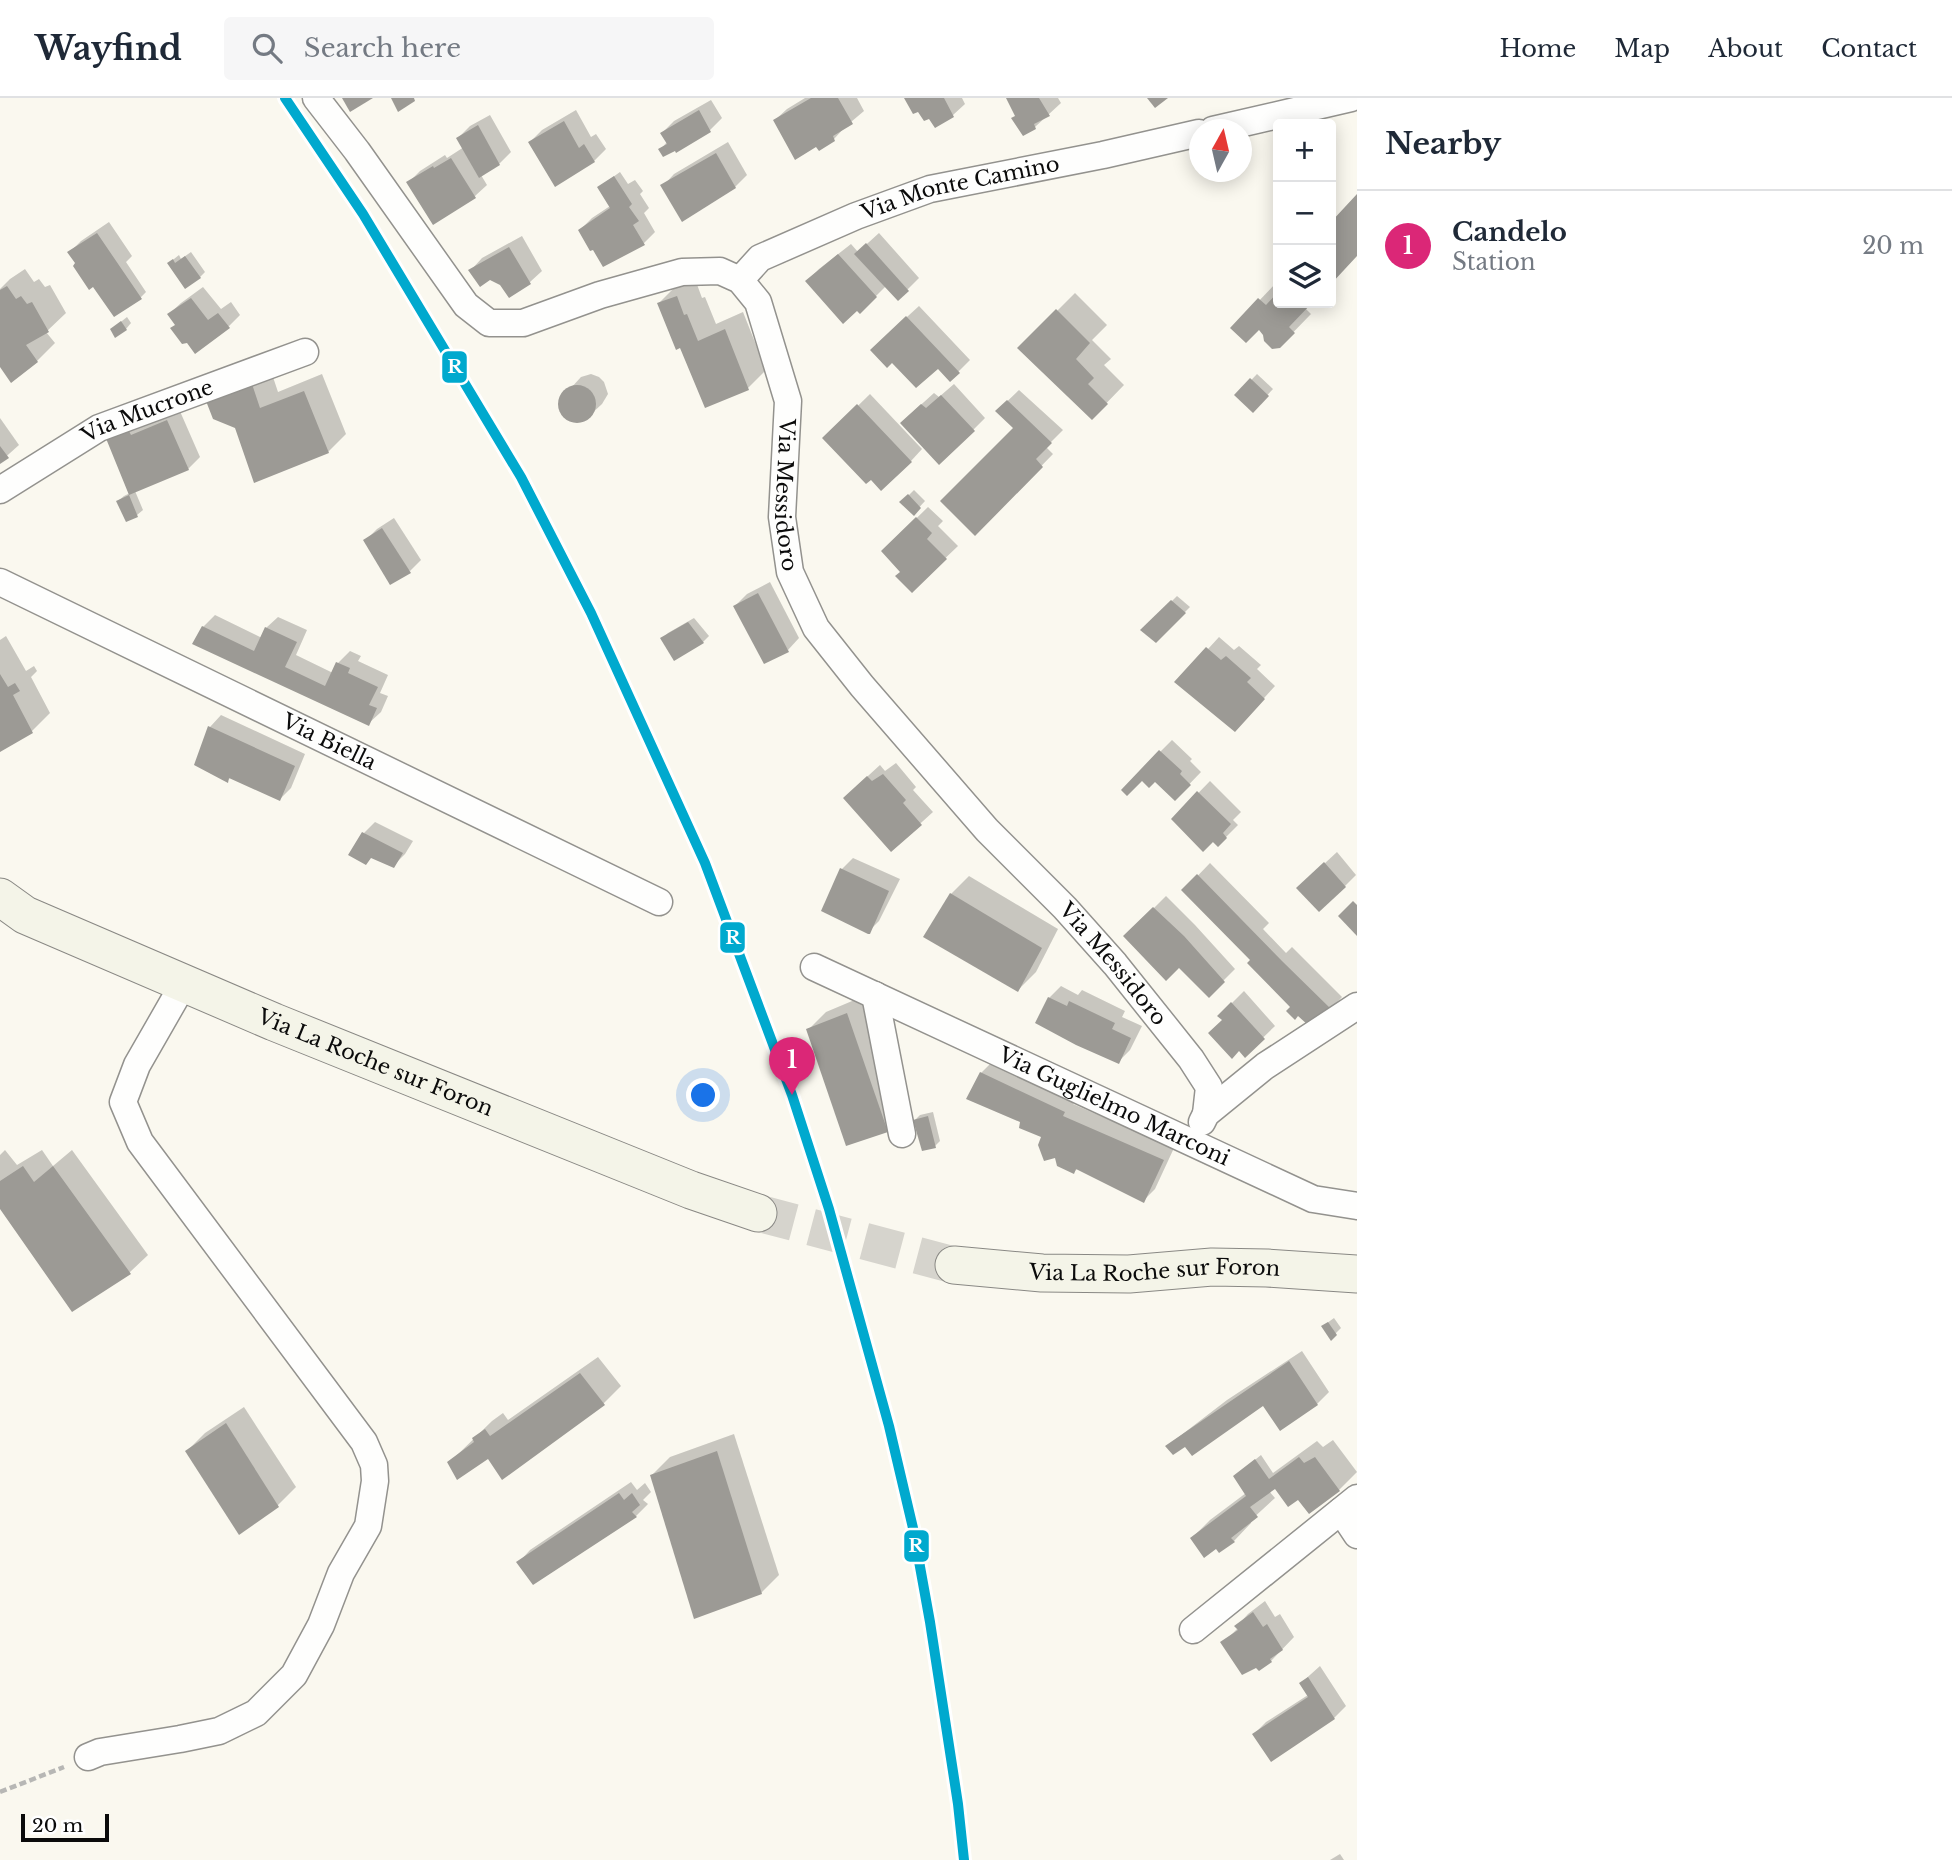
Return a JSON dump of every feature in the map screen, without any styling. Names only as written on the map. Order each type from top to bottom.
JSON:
[{"type":"street","points":[[316,98],[466,305],[489,323],[523,323],[610,292],[682,272],[720,271],[740,280]]},
{"type":"street","points":[[1252,121],[1351,98]]},
{"type":"street","name":"Via Monte Camino","points":[[740,280],[760,258],[856,216],[930,188],[1090,158],[1189,135]]},
{"type":"street","name":"Via Messidoro","points":[[740,280],[758,302],[788,401],[782,517],[790,572],[816,628],[862,687],[978,820],[1066,908],[1174,1037],[1209,1087],[1206,1114]]},
{"type":"street","name":"Via Mucrone","points":[[0,490],[99,428],[305,352]]},
{"type":"street","name":"Via Biella","points":[[0,582],[659,902]]},
{"type":"street","name":"Via La Roche sur Foron","points":[[0,897],[25,915],[274,1022],[666,1180],[758,1213]]},
{"type":"street","name":"Via Guglielmo Marconi","points":[[814,967],[1313,1199],[1357,1206]]},
{"type":"street","points":[[88,1757],[100,1752],[219,1731],[256,1713],[294,1675],[321,1625],[341,1573],[368,1526],[376,1481],[364,1442],[140,1142],[123,1102],[137,1065],[184,983]]},
{"type":"street","points":[[875,995],[902,1134]]},
{"type":"street","points":[[1191,1142],[1206,1114],[1265,1066],[1357,1006]]},
{"type":"street","name":"Via La Roche sur Foron","points":[[954,1265],[1042,1273],[1129,1274],[1212,1268],[1267,1268],[1357,1274]]},
{"type":"street","points":[[1193,1630],[1349,1505],[1357,1535]]},
{"type":"path","points":[[0,1792],[88,1757]]},
{"type":"building","points":[[342,98],[373,98],[350,112]]},
{"type":"building","points":[[391,98],[414,98],[415,101],[398,112]]},
{"type":"building","points":[[811,98],[838,98],[853,124],[833,136],[835,141],[819,151],[816,147],[795,160],[773,120]]},
{"type":"building","points":[[904,98],[944,98],[954,117],[935,128],[929,119],[924,121],[918,112],[913,114]]},
{"type":"building","points":[[1006,98],[1039,98],[1050,116],[1034,124],[1036,129],[1023,136],[1011,118],[1015,116]]},
{"type":"building","points":[[1147,98],[1168,98],[1155,108]]},
{"type":"building","points":[[699,110],[711,132],[676,153],[675,151],[663,157],[658,149],[667,144],[660,133]]},
{"type":"building","points":[[564,121],[579,148],[584,144],[595,162],[555,187],[528,142]]},
{"type":"building","points":[[478,125],[500,165],[479,178],[456,138]]},
{"type":"building","points":[[716,153],[736,188],[682,222],[660,185]]},
{"type":"building","points":[[451,158],[476,198],[433,225],[406,182]]},
{"type":"building","points":[[614,176],[632,204],[629,207],[639,221],[633,225],[645,245],[603,267],[578,230],[610,208],[597,187]]},
{"type":"building","points":[[1357,194],[1357,256],[1336,279],[1336,245],[1336,217]]},
{"type":"building","points":[[97,233],[142,299],[114,317],[93,287],[89,290],[67,252]]},
{"type":"building","points":[[866,243],[909,291],[898,301],[854,254]]},
{"type":"building","points":[[509,247],[531,284],[509,298],[500,285],[490,280],[480,287],[468,270]]},
{"type":"building","points":[[838,254],[877,297],[860,314],[857,311],[843,324],[805,281]]},
{"type":"building","points":[[185,256],[201,278],[185,289],[167,263],[173,259],[175,263]]},
{"type":"building","points":[[7,286],[16,299],[21,296],[27,304],[32,302],[49,332],[26,345],[38,362],[11,383],[0,367],[0,290]]},
{"type":"building","points":[[677,296],[698,341],[725,329],[749,390],[705,408],[680,348],[676,350],[657,303]]},
{"type":"building","points":[[1273,297],[1273,308],[1307,308],[1289,327],[1295,333],[1280,348],[1272,349],[1259,330],[1246,343],[1230,328],[1258,298],[1266,305]]},
{"type":"building","points":[[191,298],[208,320],[218,313],[230,328],[195,354],[187,343],[182,344],[170,328],[175,325],[167,314]]},
{"type":"building","points":[[1056,309],[1090,343],[1076,359],[1094,378],[1088,384],[1108,404],[1092,420],[1017,348]]},
{"type":"building","points":[[906,316],[960,373],[950,382],[938,369],[916,388],[892,363],[887,368],[870,350]]},
{"type":"building","points":[[121,321],[127,330],[115,338],[110,329]]},
{"type":"building","points":[[1250,378],[1269,396],[1253,413],[1234,395]]},
{"type":"building","points":[[251,381],[260,408],[304,391],[329,453],[254,483],[235,428],[213,419],[206,401]]},
{"type":"building","points":[[577,385],[590,391],[596,404],[590,417],[577,423],[564,417],[558,404],[564,391]]},
{"type":"building","points":[[941,395],[975,431],[939,465],[900,423],[921,404],[926,408]]},
{"type":"building","points":[[1007,400],[1052,443],[1036,459],[1043,467],[975,536],[940,501],[1013,428],[995,411]]},
{"type":"building","points":[[857,404],[912,462],[881,491],[871,480],[866,484],[822,438]]},
{"type":"building","points":[[167,420],[189,470],[129,495],[105,436],[126,425],[131,435]]},
{"type":"building","points":[[0,446],[9,458],[0,464]]},
{"type":"building","points":[[908,494],[921,508],[914,516],[899,502]]},
{"type":"building","points":[[129,495],[138,517],[126,522],[116,501]]},
{"type":"building","points":[[916,517],[932,533],[927,539],[947,559],[912,593],[895,576],[900,572],[881,551]]},
{"type":"building","points":[[382,528],[411,573],[390,585],[363,540]]},
{"type":"building","points":[[758,593],[789,652],[764,664],[733,606]]},
{"type":"building","points":[[1171,600],[1186,613],[1156,643],[1140,630]]},
{"type":"building","points":[[688,622],[704,643],[674,661],[660,638]]},
{"type":"building","points":[[202,626],[254,651],[265,627],[297,642],[285,667],[325,686],[336,662],[350,668],[348,673],[378,687],[369,705],[377,708],[369,726],[192,644]]},
{"type":"building","points":[[1206,647],[1221,660],[1226,656],[1251,678],[1247,682],[1265,699],[1235,732],[1174,682]]},
{"type":"building","points":[[0,674],[8,687],[15,683],[20,691],[13,695],[33,733],[0,752]]},
{"type":"building","points":[[208,726],[295,766],[280,801],[229,778],[228,783],[194,765]]},
{"type":"building","points":[[1159,750],[1182,771],[1180,774],[1191,785],[1175,801],[1155,782],[1149,788],[1142,781],[1127,796],[1121,790]]},
{"type":"building","points":[[883,774],[906,800],[903,803],[922,825],[891,852],[843,798],[867,776],[872,781]]},
{"type":"building","points":[[1197,791],[1231,824],[1223,833],[1227,838],[1218,847],[1213,842],[1203,852],[1171,819]]},
{"type":"building","points":[[362,832],[403,853],[394,868],[371,858],[366,865],[348,855]]},
{"type":"building","points":[[1324,862],[1346,887],[1319,912],[1296,888]]},
{"type":"building","points":[[840,868],[889,891],[870,934],[821,911]]},
{"type":"building","points":[[1197,874],[1332,1010],[1308,1025],[1298,1016],[1295,1020],[1286,1011],[1290,1007],[1247,963],[1250,960],[1181,890]]},
{"type":"building","points":[[950,893],[1042,948],[1018,992],[923,937]]},
{"type":"building","points":[[1353,901],[1357,905],[1357,936],[1338,916]]},
{"type":"building","points":[[1153,907],[1184,936],[1225,982],[1209,998],[1179,968],[1166,981],[1123,936]]},
{"type":"building","points":[[1048,997],[1067,1006],[1069,1001],[1115,1023],[1112,1029],[1131,1038],[1119,1064],[1035,1023]]},
{"type":"building","points":[[1231,1002],[1265,1039],[1245,1058],[1239,1051],[1232,1059],[1208,1033],[1222,1020],[1217,1016]]},
{"type":"building","points":[[847,1013],[888,1132],[846,1146],[806,1029]]},
{"type":"building","points":[[980,1072],[1065,1112],[1063,1116],[1164,1160],[1144,1203],[1076,1169],[1074,1174],[1057,1166],[1055,1158],[1044,1161],[1038,1145],[1041,1137],[1019,1128],[1020,1122],[966,1099]]},
{"type":"building","points":[[928,1116],[936,1148],[922,1151],[913,1120]]},
{"type":"building","points":[[23,1166],[34,1182],[53,1166],[131,1274],[72,1312],[0,1209],[0,1181]]},
{"type":"building","points":[[1328,1322],[1337,1335],[1331,1341],[1321,1326]]},
{"type":"building","points":[[1289,1361],[1318,1405],[1280,1431],[1263,1406],[1192,1456],[1185,1447],[1173,1455],[1165,1446]]},
{"type":"building","points":[[580,1373],[605,1405],[502,1480],[488,1459],[457,1480],[447,1462],[474,1442],[472,1438],[485,1429],[490,1436]]},
{"type":"building","points":[[226,1423],[279,1507],[239,1535],[185,1451]]},
{"type":"building","points":[[717,1451],[762,1594],[694,1619],[650,1475]]},
{"type":"building","points":[[1299,1457],[1304,1463],[1315,1457],[1340,1491],[1309,1514],[1298,1500],[1288,1507],[1275,1489],[1250,1507],[1258,1517],[1231,1538],[1235,1542],[1219,1553],[1216,1549],[1204,1558],[1190,1538],[1246,1496],[1233,1476],[1255,1459],[1269,1479]]},
{"type":"building","points":[[619,1493],[624,1500],[632,1493],[640,1505],[632,1512],[637,1517],[533,1585],[516,1562]]},
{"type":"building","points":[[1253,1612],[1263,1627],[1267,1624],[1283,1650],[1259,1671],[1256,1668],[1242,1675],[1220,1642],[1238,1630],[1234,1626]]},
{"type":"building","points":[[1308,1677],[1335,1719],[1271,1762],[1252,1734],[1308,1697],[1299,1683]]},
{"type":"tunnel","points":[[758,1213],[954,1265]]},
{"type":"transit line","name":"R","points":[[285,98],[363,214],[521,477],[591,613],[705,863],[792,1095],[829,1209],[889,1426],[913,1528],[930,1622],[964,1860]]},
{"type":"place","name":"Candelo","points":[[792,1095]]}]
